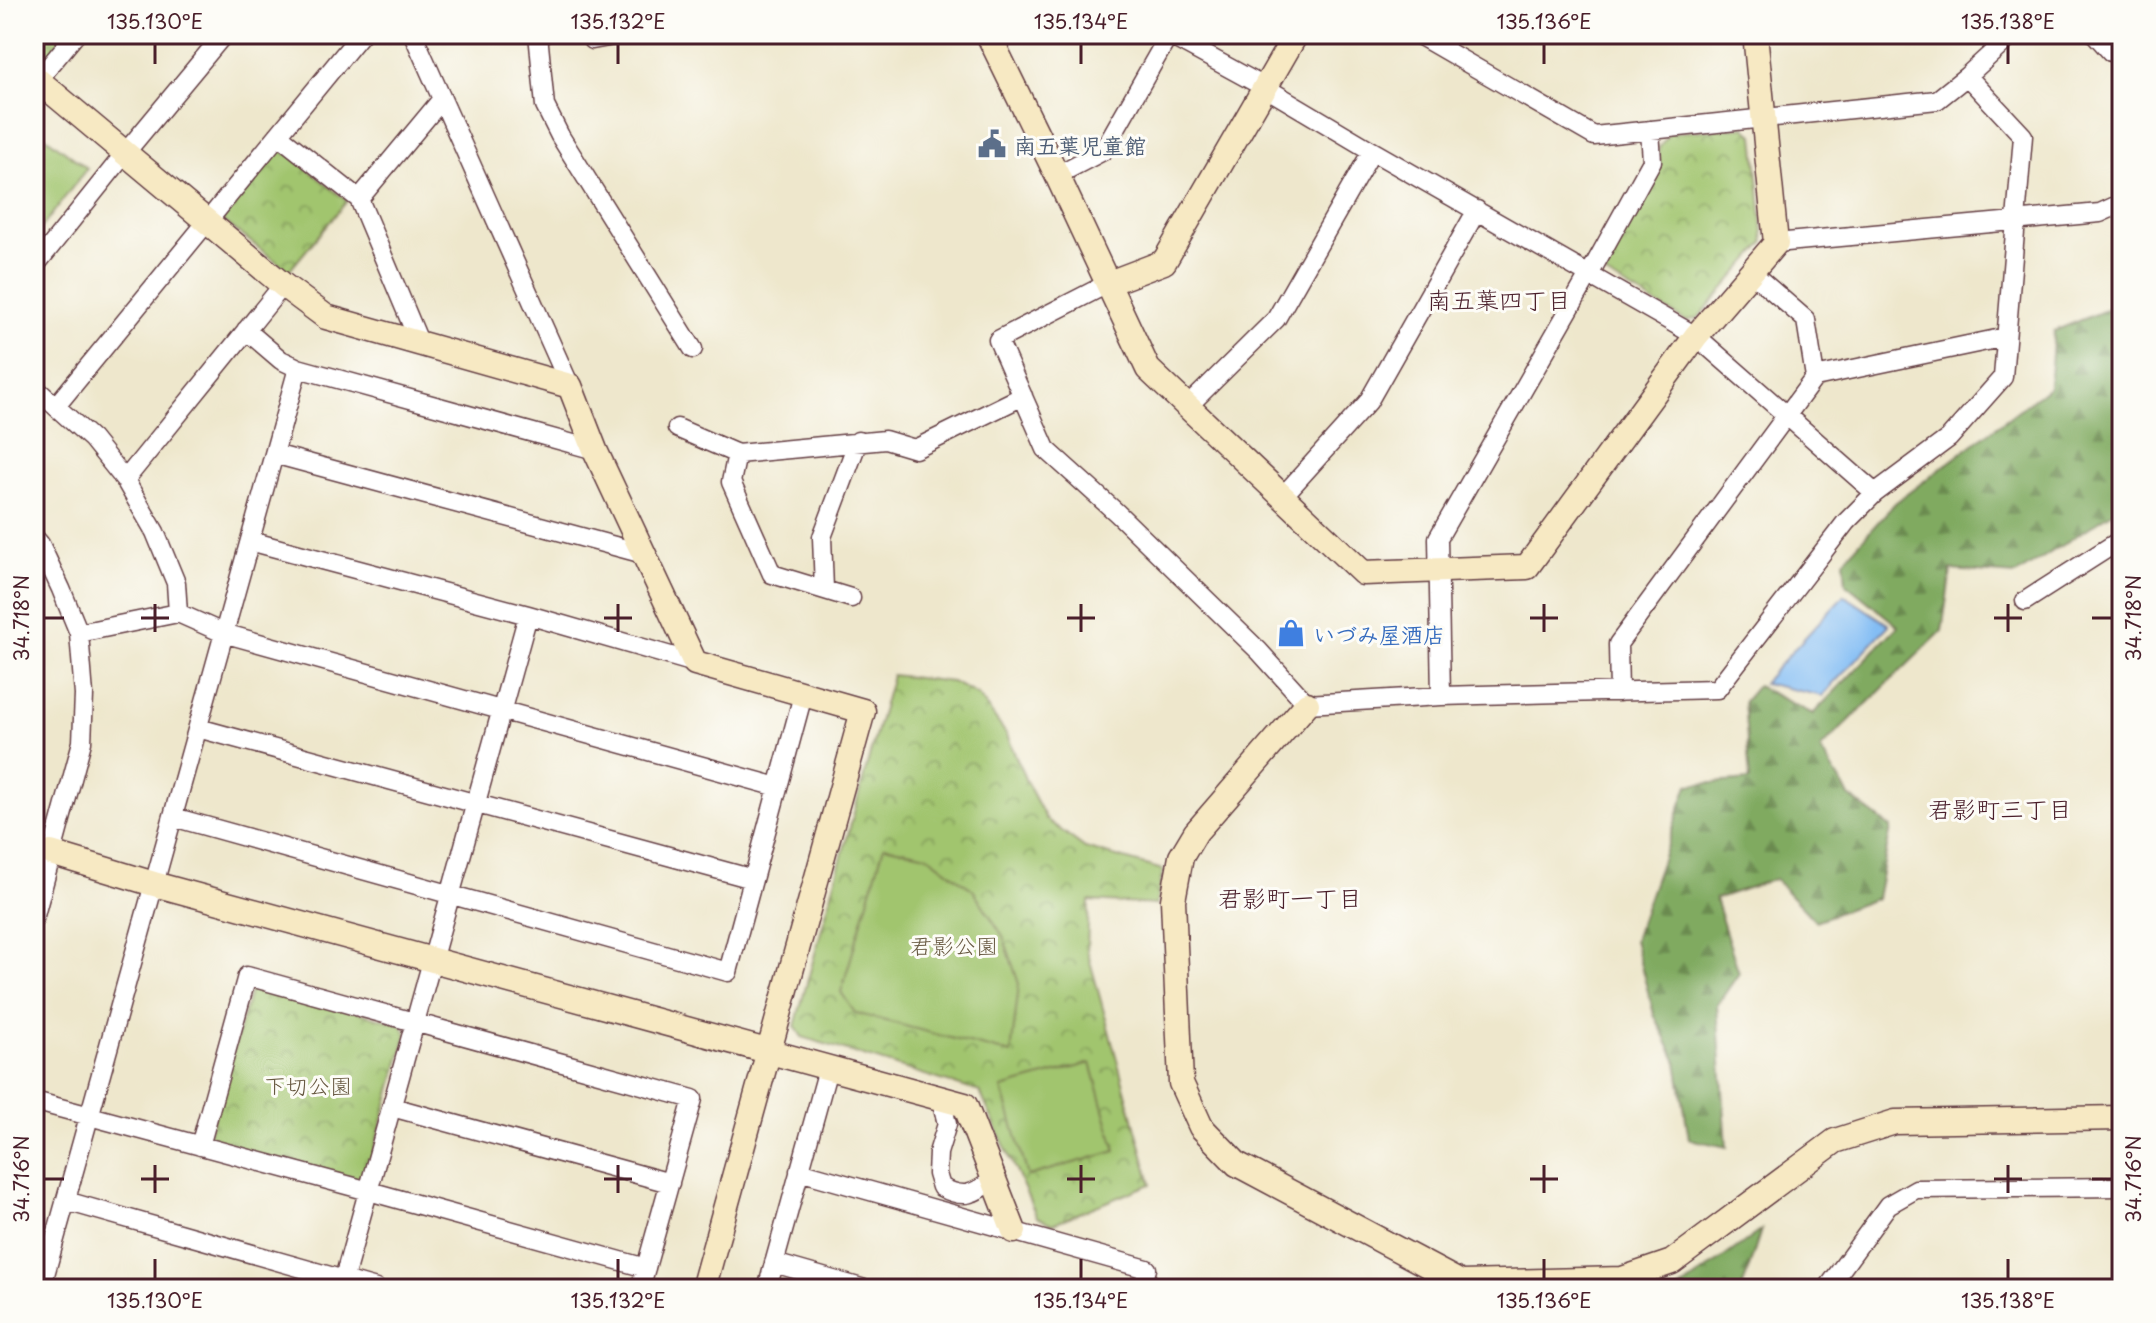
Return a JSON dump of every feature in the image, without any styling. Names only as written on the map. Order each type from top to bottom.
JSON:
[{"type":"street","points":[[76,34],[36,79],[283,285],[326,317],[570,386]]},
{"type":"street","points":[[34,267],[224,34]]},
{"type":"street","points":[[56,406],[361,34]]},
{"type":"street","points":[[413,34],[570,386],[595,450],[695,663]]},
{"type":"street","points":[[538,34],[545,106],[560,136],[693,349]]},
{"type":"street","points":[[590,34],[592,40],[625,34]]},
{"type":"street","points":[[988,34],[1148,369],[1363,573],[1527,567],[1696,336],[1776,243],[2100,213],[2122,203]]},
{"type":"street","points":[[1057,175],[1103,151],[1168,34],[1696,336],[1875,493]]},
{"type":"street","points":[[1296,34],[1164,262],[1109,283],[998,340],[1046,449],[1117,513],[1259,651],[1307,704]]},
{"type":"street","points":[[1417,34],[1594,136],[1937,100],[2013,34]]},
{"type":"street","points":[[1755,34],[1776,243]]},
{"type":"street","points":[[2095,34],[2111,52],[2122,52]]},
{"type":"street","points":[[1967,76],[2023,136],[2003,377],[1949,438],[1875,493],[1846,522],[1717,689],[1441,696],[1307,704],[1196,832],[1181,857],[1173,900],[1181,1083],[1201,1127],[1237,1164],[1461,1283],[1507,1285],[1622,1279],[1672,1262],[1835,1141],[1895,1122],[2122,1118]]},
{"type":"street","points":[[359,199],[442,99]]},
{"type":"street","points":[[1441,696],[1438,538],[1652,161],[1650,130]]},
{"type":"street","points":[[278,135],[359,199],[420,344]]},
{"type":"street","points":[[1188,406],[1276,319],[1372,151]]},
{"type":"street","points":[[1283,496],[1368,402],[1477,210]]},
{"type":"street","points":[[1751,272],[1806,320],[1815,377]]},
{"type":"street","points":[[125,480],[283,285]]},
{"type":"street","points":[[246,330],[281,360],[298,368],[595,450]]},
{"type":"street","points":[[1619,692],[1618,644],[1815,377],[2006,337]]},
{"type":"street","points":[[41,1289],[298,368]]},
{"type":"street","points":[[34,387],[92,439],[125,480],[155,532],[176,583],[178,613]]},
{"type":"street","points":[[677,428],[737,454],[885,440],[915,449],[1023,396]]},
{"type":"street","points":[[824,589],[822,537],[858,441]]},
{"type":"street","points":[[274,454],[644,554]]},
{"type":"street","points":[[737,454],[731,482],[772,574],[851,598]]},
{"type":"street","points":[[34,537],[40,544],[79,633],[84,695],[82,742],[43,851],[34,919]]},
{"type":"street","points":[[2025,601],[2122,539]]},
{"type":"street","points":[[250,541],[528,615],[863,711],[703,1289]]},
{"type":"street","points":[[79,633],[178,613],[223,633],[778,787]]},
{"type":"street","points":[[342,1284],[528,615]]},
{"type":"street","points":[[173,817],[728,972],[803,695]]},
{"type":"street","points":[[198,728],[753,879]]},
{"type":"street","points":[[43,851],[965,1105],[1014,1231]]},
{"type":"street","points":[[200,1146],[247,976],[693,1099],[640,1289]]},
{"type":"street","points":[[767,1289],[828,1069]]},
{"type":"street","points":[[941,1099],[947,1124],[938,1153],[937,1174],[941,1187],[955,1195],[974,1194],[995,1179]]},
{"type":"street","points":[[34,1101],[646,1268]]},
{"type":"street","points":[[392,1107],[670,1183]]},
{"type":"street","points":[[799,1171],[1147,1269],[1141,1289]]},
{"type":"street","points":[[1827,1289],[1888,1205],[1916,1189],[2122,1187]]},
{"type":"street","points":[[66,1201],[342,1284],[376,1289]]},
{"type":"street","points":[[774,1263],[865,1289]]},
{"type":"green space","points":[[34,34],[66,34],[46,58],[36,62]]},
{"type":"green space","points":[[1745,127],[1754,135],[1764,243],[1698,318],[1686,321],[1606,275],[1606,263],[1659,164],[1659,147],[1670,133]]},
{"type":"green space","points":[[34,128],[87,168],[34,238]]},
{"type":"green space","points":[[284,150],[347,201],[289,271],[222,220],[222,212],[275,151]]},
{"type":"green space","points":[[2122,277],[2122,506],[2016,575],[1951,570],[1942,631],[1820,749],[1849,796],[1891,828],[1877,898],[1815,921],[1775,879],[1715,899],[1739,973],[1717,1005],[1727,1147],[1689,1139],[1677,1062],[1654,1014],[1634,940],[1688,785],[1750,780],[1744,701],[1757,686],[1813,714],[1898,626],[1846,584],[1844,560],[1895,503],[2049,387],[2054,331],[2111,308],[2117,278]]},
{"type":"green space","name":"君影公園","points":[[892,675],[952,682],[978,695],[1007,735],[1046,819],[1085,848],[1163,870],[1156,905],[1089,901],[1087,950],[1151,1184],[1052,1224],[1037,1217],[980,1092],[802,1037],[795,1026]]},
{"type":"green space","points":[[884,846],[927,855],[973,890],[1003,936],[1019,984],[1011,1054],[855,1013],[841,992]]},
{"type":"green space","name":"下切公園","points":[[261,986],[401,1024],[407,1034],[366,1178],[356,1182],[215,1144],[209,1133],[250,992]]},
{"type":"green space","points":[[1091,1063],[1116,1151],[1028,1176],[1002,1088]]},
{"type":"green space","points":[[1761,1230],[1742,1289],[1680,1289]]},
{"type":"water","points":[[1844,595],[1889,625],[1822,696],[1763,683]]},
{"type":"place","name":"南五葉児童館","points":[[992,144]]},
{"type":"place","name":"いづみ屋酒店","points":[[1291,633]]},
{"type":"district","name":"南五葉四丁目","points":[[1499,299]]},
{"type":"district","name":"君影町三丁目","points":[[2000,808]]},
{"type":"district","name":"君影町一丁目","points":[[1290,897]]}]
